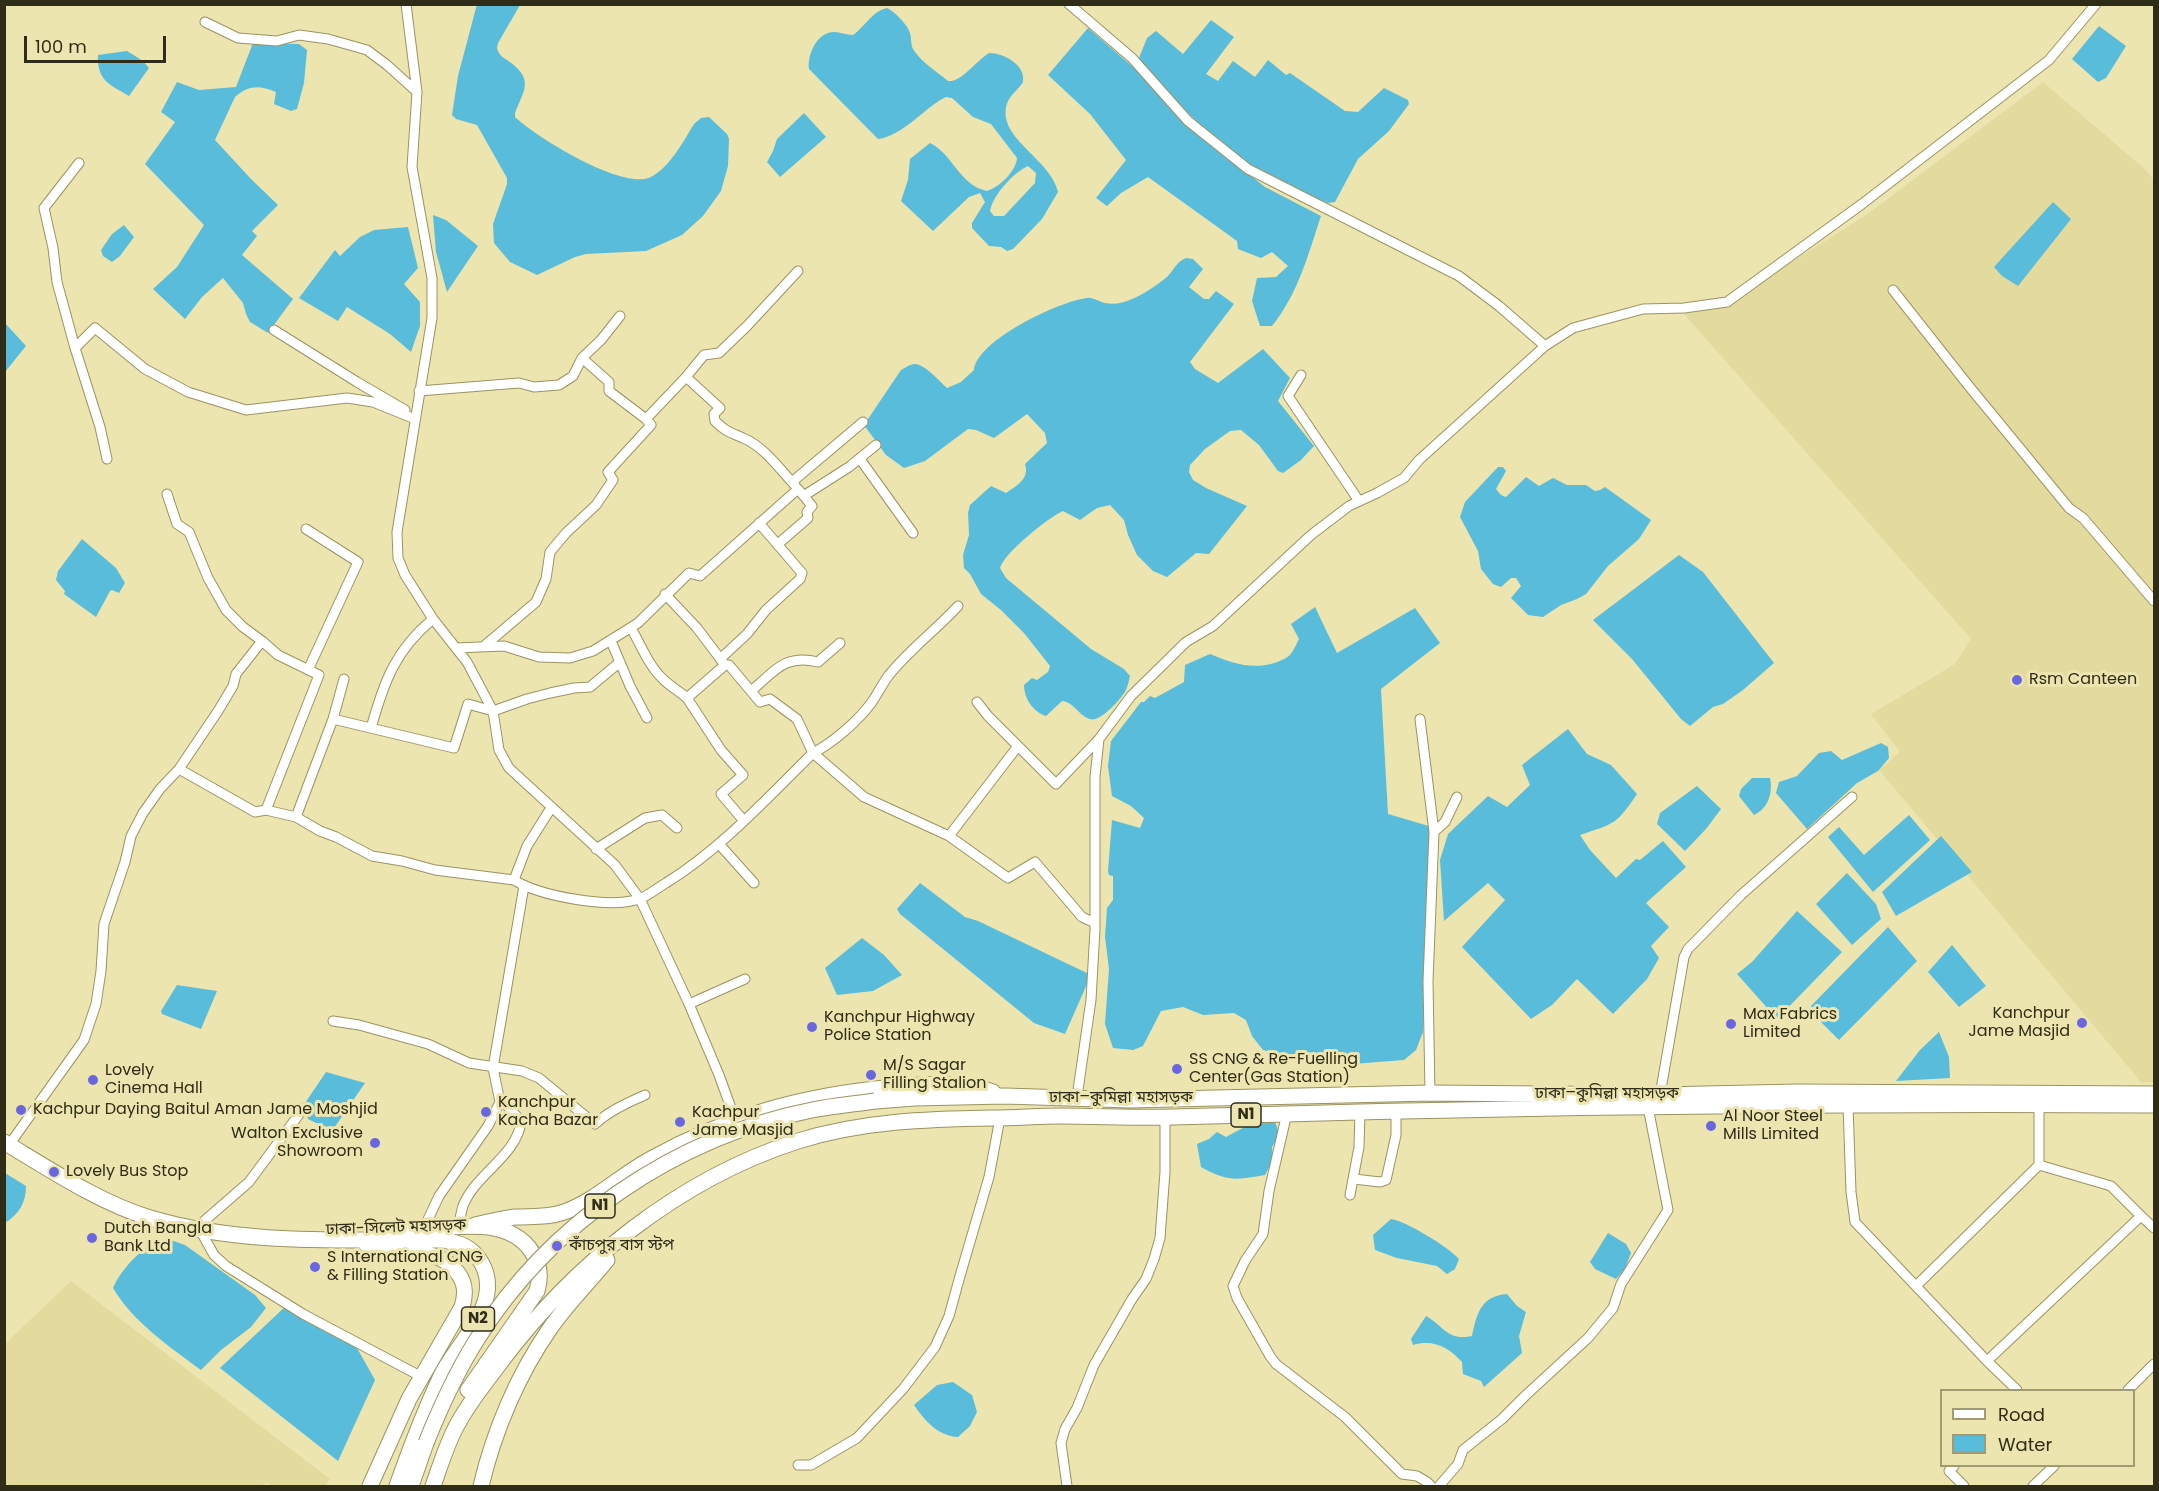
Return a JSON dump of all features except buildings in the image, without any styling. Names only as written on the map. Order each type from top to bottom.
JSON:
[{"type":"highway","name":"N1","points":[[467,1225],[565,1212],[648,1161],[693,1137],[735,1119],[798,1101],[889,1087],[949,1084],[972,1086],[1005,1096]]},
{"type":"highway","name":"ঢাকা–কুমিল্লা মহাসড়ক","points":[[411,1486],[426,1443],[461,1366],[496,1311],[547,1251],[603,1204],[668,1162],[725,1136],[812,1110],[915,1098],[1005,1096],[1130,1100],[1430,1093],[1660,1095],[1797,1092],[1980,1099],[2039,1105],[2154,1105]]},
{"type":"highway","name":"ঢাকা–কুমিল্লা মহাসড়ক","points":[[433,1486],[454,1429],[482,1387],[538,1315],[563,1289],[617,1241],[674,1201],[708,1181],[771,1151],[838,1130],[876,1124],[941,1119],[1059,1116],[1166,1118],[1360,1111],[1848,1105],[2154,1094]]},
{"type":"highway","name":"ঢাকা-সিলেট মহাসড়ক","points":[[7,1144],[116,1205],[148,1217],[198,1229],[240,1236],[443,1240],[469,1247],[484,1266],[487,1278],[484,1304],[476,1322],[440,1378],[423,1414],[397,1486]]},
{"type":"highway","name":"ঢাকা-সিলেট মহাসড়ক","points":[[228,1233],[241,1230],[423,1230],[467,1225],[504,1231],[519,1238],[537,1259],[540,1281],[531,1302],[504,1336],[468,1391],[454,1429]]},
{"type":"highway","name":"N2","points":[[361,1239],[376,1249],[435,1255],[453,1267],[462,1277],[465,1297],[462,1307],[405,1406],[370,1486]]},
{"type":"highway","name":"N1","points":[[481,1486],[499,1427],[528,1365],[551,1327],[607,1260],[617,1241]]},
{"type":"street","points":[[406,4],[417,92],[412,167],[432,278],[432,318],[397,532],[398,558],[405,575],[433,619],[467,662],[492,711],[499,750],[509,768],[615,865],[640,899],[689,1004],[735,1119]]},
{"type":"street","points":[[1069,4],[1132,58],[1188,121],[1248,169],[1459,276],[1499,306],[1545,346]]},
{"type":"street","points":[[977,702],[1056,784],[1099,739],[1131,696],[1186,642],[1213,626],[1311,536],[1349,506],[1404,478],[1419,460],[1545,346],[1573,328],[1643,309],[1684,308],[1727,303],[1862,204],[2049,60],[2096,4]]},
{"type":"street","points":[[205,22],[238,38],[277,40],[300,35],[328,39],[366,50],[417,92]]},
{"type":"street","points":[[79,163],[44,208],[53,248],[57,282],[100,427],[107,459]]},
{"type":"street","points":[[646,419],[704,355],[719,353],[726,347],[798,271]]},
{"type":"street","points":[[1893,290],[2069,508],[2083,518],[2154,602]]},
{"type":"street","points":[[419,392],[519,382],[534,387],[559,385],[573,376],[582,358],[601,340],[620,316]]},
{"type":"street","points":[[75,348],[95,328],[154,374],[188,392],[246,410],[347,398],[373,402],[415,417]]},
{"type":"street","points":[[274,330],[415,417]]},
{"type":"street","points":[[483,647],[536,602],[546,579],[550,552],[566,533],[596,506],[613,480],[608,472],[651,425],[609,391],[609,382],[582,358]]},
{"type":"street","points":[[1301,375],[1288,396],[1359,501]]},
{"type":"street","points":[[686,377],[720,408],[714,414],[715,421],[725,430],[743,437],[762,451],[812,506],[807,512],[808,518],[778,544]]},
{"type":"street","points":[[456,648],[504,646],[539,657],[570,658],[592,651],[611,641],[631,628],[689,573],[700,576],[798,489],[862,422]]},
{"type":"street","points":[[798,489],[860,459],[876,445]]},
{"type":"street","points":[[860,459],[913,533]]},
{"type":"street","points":[[167,494],[177,524],[189,532],[208,578],[226,610],[278,655],[319,675],[266,810]]},
{"type":"street","points":[[687,698],[722,662],[766,610],[800,579],[802,573],[759,524]]},
{"type":"street","points":[[306,529],[358,562],[308,670]]},
{"type":"street","points":[[665,594],[697,628],[722,662],[729,664],[760,702],[770,699],[796,719],[813,753],[864,797],[949,836],[1008,878],[1035,862],[1082,917],[1095,923]]},
{"type":"street","points":[[179,769],[255,812],[266,810],[296,817],[372,856],[435,870],[514,880],[524,886],[567,899],[624,902],[640,899],[691,868],[729,837],[813,753],[828,745],[855,722],[872,702],[888,676],[920,641],[958,606]]},
{"type":"street","points":[[371,728],[380,696],[402,650],[415,634],[433,619]]},
{"type":"street","points":[[631,628],[664,681],[687,698],[721,750],[743,775],[721,794],[744,821]]},
{"type":"street","points":[[7,1144],[84,1040],[96,1005],[104,924],[125,862],[131,836],[160,789],[179,769],[219,711],[233,686],[236,674],[262,641]]},
{"type":"street","points":[[611,641],[647,718]]},
{"type":"street","points":[[751,691],[787,662],[801,658],[818,662],[840,643]]},
{"type":"street","points":[[333,719],[454,748],[468,704],[492,711],[550,693],[590,687],[620,662]]},
{"type":"street","points":[[296,817],[333,719],[344,679]]},
{"type":"street","points":[[1420,718],[1434,832],[1428,981],[1430,1093]]},
{"type":"street","points":[[1077,1097],[1091,1000],[1095,923],[1095,777],[1099,739]]},
{"type":"street","points":[[949,836],[1018,746]]},
{"type":"street","points":[[1434,832],[1445,822],[1457,797]]},
{"type":"street","points":[[1660,1095],[1684,957],[1688,949],[1750,887],[1852,797]]},
{"type":"street","points":[[514,880],[527,846],[551,808]]},
{"type":"street","points":[[596,849],[645,818],[662,815],[677,828]]},
{"type":"street","points":[[719,844],[754,883]]},
{"type":"street","points":[[467,1225],[463,1205],[482,1178],[520,1133],[521,1120],[501,1099],[493,1068],[524,886]]},
{"type":"street","points":[[689,1004],[744,979]]},
{"type":"street","points":[[333,1021],[359,1025],[428,1044],[469,1063],[522,1071],[539,1078],[595,1124],[608,1113],[645,1095]]},
{"type":"street","points":[[423,1230],[439,1196],[488,1126],[501,1099]]},
{"type":"street","points":[[1848,1105],[1851,1192],[1855,1222],[2016,1389]]},
{"type":"street","points":[[1916,1286],[2039,1165],[2039,1105]]},
{"type":"street","points":[[1439,1486],[1458,1464],[1463,1450],[1502,1419],[1594,1330],[1612,1308],[1621,1284],[1668,1210],[1648,1107]]},
{"type":"street","points":[[303,1109],[249,1182],[198,1229],[214,1255],[226,1266],[303,1314],[422,1377]]},
{"type":"street","points":[[1350,1195],[1359,1147],[1360,1111]]},
{"type":"street","points":[[1354,1179],[1380,1182],[1386,1180],[1396,1135],[1396,1111]]},
{"type":"street","points":[[1287,1113],[1269,1191],[1266,1226],[1233,1286],[1237,1299],[1276,1364],[1345,1417],[1402,1474],[1417,1476],[1431,1486]]},
{"type":"street","points":[[798,1465],[811,1466],[857,1438],[903,1389],[935,1347],[948,1316],[989,1177],[1000,1118]]},
{"type":"street","points":[[1067,1486],[1061,1451],[1065,1429],[1077,1408],[1094,1365],[1146,1279],[1160,1238],[1166,1118]]},
{"type":"street","points":[[2039,1165],[2111,1186],[2154,1228]]},
{"type":"street","points":[[1987,1361],[2141,1216]]},
{"type":"street","points":[[2129,1389],[2154,1364]]},
{"type":"street","points":[[1953,1467],[1949,1471],[1964,1486]]},
{"type":"street","points":[[2033,1486],[2053,1467]]},
{"type":"shaded area","points":[[2043,82],[2144,168],[2154,180],[2154,1082],[2141,1082],[1879,770],[1900,752],[1871,714],[1955,664],[1971,639],[1684,314],[1759,283],[1866,215]]},
{"type":"shaded area","points":[[71,1281],[330,1479],[325,1486],[273,1486],[266,1482],[263,1486],[5,1486],[5,1344]]},
{"type":"water","points":[[477,4],[520,5],[497,48],[502,56],[517,68],[525,80],[524,92],[515,117],[541,137],[580,160],[621,176],[638,179],[651,177],[670,161],[694,124],[701,118],[709,117],[727,134],[729,139],[728,166],[721,191],[703,216],[682,235],[646,251],[586,254],[537,275],[510,262],[494,243],[493,224],[507,178],[477,125],[456,119],[452,115],[458,76]]},
{"type":"water","points":[[887,8],[894,12],[908,30],[915,52],[948,81],[964,75],[989,53],[1001,55],[1013,61],[1021,70],[1023,82],[1008,101],[1006,114],[1008,126],[1015,137],[1045,168],[1058,192],[1042,219],[1013,249],[1007,251],[1001,247],[989,246],[972,228],[972,223],[985,202],[980,193],[969,197],[933,231],[901,201],[908,180],[910,159],[930,143],[945,154],[963,176],[977,188],[987,191],[1002,182],[1014,168],[1017,158],[991,124],[973,117],[952,98],[946,97],[896,133],[878,139],[809,69],[810,57],[818,40],[834,32],[853,35]],"holes":[[[1028,166],[1036,173],[1035,183],[1004,216],[994,216],[990,211],[995,198],[1010,179]]]},
{"type":"water","points":[[1211,20],[1234,37],[1206,74],[1218,81],[1233,61],[1255,77],[1268,60],[1286,75],[1290,73],[1345,111],[1358,112],[1384,88],[1408,100],[1409,104],[1389,131],[1358,159],[1335,202],[1328,203],[1289,187],[1238,156],[1219,142],[1185,110],[1139,58],[1147,38],[1156,31],[1183,54]]},
{"type":"water","points":[[2099,26],[2126,46],[2106,78],[2098,82],[2072,59]]},
{"type":"water","points":[[1088,28],[1134,68],[1192,130],[1265,187],[1321,216],[1296,287],[1272,326],[1260,326],[1252,301],[1257,278],[1276,277],[1288,266],[1272,252],[1261,258],[1238,249],[1237,241],[1148,177],[1121,193],[1107,206],[1096,198],[1126,160],[1090,114],[1048,75]]},
{"type":"water","points":[[253,43],[299,44],[307,50],[304,83],[297,109],[291,111],[274,104],[276,92],[265,88],[250,88],[235,97],[215,140],[278,205],[252,231],[257,236],[242,255],[293,299],[268,333],[250,322],[243,303],[223,278],[202,297],[185,319],[153,289],[177,267],[204,225],[145,164],[175,122],[161,112],[177,82],[199,90],[236,87]]},
{"type":"water","points":[[127,51],[143,61],[149,68],[129,96],[106,81],[98,64],[98,55]]},
{"type":"water","points":[[804,113],[826,137],[780,177],[767,162],[777,139]]},
{"type":"water","points":[[2053,202],[2071,219],[2018,286],[2002,276],[1994,267]]},
{"type":"water","points":[[433,215],[446,220],[478,246],[447,292],[436,252]]},
{"type":"water","points":[[124,225],[134,237],[120,256],[112,262],[103,256],[101,250],[112,234]]},
{"type":"water","points":[[408,227],[418,268],[404,284],[420,302],[420,326],[411,352],[390,334],[347,307],[338,321],[299,298],[335,250],[340,256],[360,237],[374,230]]},
{"type":"water","points":[[1186,258],[1193,259],[1203,269],[1189,287],[1204,299],[1209,299],[1216,291],[1234,304],[1190,362],[1195,369],[1218,383],[1263,349],[1290,378],[1278,401],[1314,446],[1301,460],[1283,473],[1278,471],[1259,445],[1241,430],[1230,431],[1205,449],[1190,465],[1189,472],[1193,480],[1247,506],[1209,554],[1196,553],[1167,577],[1153,571],[1137,555],[1124,520],[1110,505],[1097,508],[1080,520],[1063,511],[1018,545],[1003,561],[1000,568],[1006,578],[1091,649],[1124,669],[1130,676],[1124,694],[1099,717],[1090,719],[1070,704],[1062,701],[1046,716],[1030,704],[1024,685],[1032,678],[1037,680],[1048,672],[1050,666],[1024,633],[981,594],[964,568],[963,555],[969,535],[970,505],[991,486],[1006,493],[1021,482],[1026,474],[1025,464],[1047,443],[1045,433],[1027,414],[994,438],[968,429],[925,461],[904,468],[886,455],[864,425],[901,370],[908,366],[915,364],[924,367],[947,388],[961,382],[974,370],[979,358],[1004,335],[1040,314],[1058,306],[1089,298],[1112,304],[1129,300],[1159,284]]},
{"type":"water","points":[[5,323],[26,346],[5,372]]},
{"type":"water","points":[[1498,467],[1503,467],[1506,471],[1496,489],[1506,497],[1526,477],[1539,486],[1553,478],[1567,485],[1586,485],[1595,491],[1605,487],[1651,520],[1639,539],[1608,566],[1586,594],[1561,605],[1543,617],[1528,615],[1511,598],[1521,586],[1516,578],[1511,578],[1501,587],[1493,584],[1481,569],[1478,551],[1460,517],[1465,502]]},
{"type":"water","points":[[82,539],[116,568],[125,583],[119,593],[110,591],[96,617],[64,594],[65,591],[56,580],[58,571]]},
{"type":"water","points":[[1679,555],[1703,572],[1774,663],[1743,690],[1723,704],[1713,707],[1690,726],[1681,719],[1632,659],[1593,620]]},
{"type":"water","points":[[1315,607],[1337,653],[1415,608],[1440,643],[1381,689],[1388,814],[1432,827],[1423,1032],[1416,1050],[1404,1060],[1327,1066],[1263,1050],[1252,1036],[1246,1020],[1234,1013],[1203,1015],[1183,1007],[1161,1011],[1143,1046],[1133,1050],[1113,1048],[1105,1024],[1109,969],[1105,937],[1107,908],[1113,900],[1113,876],[1109,875],[1108,871],[1112,820],[1140,828],[1144,818],[1131,806],[1112,796],[1108,766],[1111,741],[1141,702],[1150,696],[1155,698],[1184,682],[1185,665],[1210,654],[1249,666],[1269,664],[1289,656],[1299,639],[1291,624]]},
{"type":"water","points":[[1568,729],[1587,754],[1611,765],[1637,794],[1614,822],[1580,835],[1590,850],[1616,878],[1636,859],[1640,860],[1663,841],[1686,867],[1646,903],[1669,927],[1651,946],[1659,958],[1647,979],[1613,1014],[1577,979],[1552,1005],[1531,1019],[1462,947],[1505,900],[1488,883],[1444,921],[1440,860],[1448,834],[1488,796],[1507,807],[1530,785],[1522,765]]},
{"type":"water","points":[[1881,743],[1888,747],[1889,758],[1878,771],[1857,783],[1807,829],[1776,793],[1779,782],[1797,776],[1819,753],[1831,751],[1842,760]]},
{"type":"water","points":[[1752,778],[1770,778],[1771,783],[1769,799],[1754,815],[1739,796],[1741,789]]},
{"type":"water","points":[[1697,786],[1721,809],[1685,851],[1657,824],[1660,813]]},
{"type":"water","points":[[1909,815],[1930,840],[1873,892],[1828,837],[1839,827],[1864,855]]},
{"type":"water","points":[[1941,836],[1972,872],[1896,916],[1882,892]]},
{"type":"water","points":[[1847,873],[1876,904],[1881,919],[1852,945],[1816,904]]},
{"type":"water","points":[[920,883],[965,917],[978,921],[1091,975],[1065,1034],[1034,1023],[900,914],[897,909]]},
{"type":"water","points":[[1797,911],[1842,952],[1777,1019],[1737,974],[1752,962]]},
{"type":"water","points":[[1888,927],[1917,961],[1839,1040],[1822,1023],[1811,1006]]},
{"type":"water","points":[[862,938],[884,955],[902,975],[873,991],[837,995],[825,968]]},
{"type":"water","points":[[1952,945],[1986,986],[1959,1007],[1928,972]]},
{"type":"water","points":[[177,985],[217,991],[201,1029],[162,1014],[161,1011]]},
{"type":"water","points":[[1939,1032],[1949,1057],[1950,1078],[1896,1081],[1920,1050]]},
{"type":"water","points":[[326,1072],[365,1083],[332,1131],[308,1119],[303,1106]]},
{"type":"water","points":[[1263,1117],[1275,1122],[1280,1135],[1272,1147],[1273,1160],[1265,1175],[1232,1178],[1218,1175],[1201,1167],[1197,1144],[1209,1139],[1217,1132],[1226,1137]]},
{"type":"water","points":[[5,1173],[26,1186],[25,1198],[21,1207],[5,1223]]},
{"type":"water","points":[[1391,1219],[1417,1230],[1454,1254],[1459,1259],[1455,1269],[1447,1274],[1437,1266],[1397,1258],[1375,1250],[1373,1235]]},
{"type":"water","points":[[1608,1233],[1626,1244],[1631,1253],[1625,1269],[1616,1279],[1595,1269],[1590,1262]]},
{"type":"water","points":[[168,1239],[185,1245],[255,1295],[266,1308],[251,1327],[221,1350],[201,1370],[141,1323],[113,1288],[122,1272],[135,1257],[151,1245]]},
{"type":"water","points":[[1507,1294],[1517,1306],[1526,1312],[1519,1336],[1522,1353],[1484,1387],[1481,1381],[1463,1374],[1462,1362],[1446,1349],[1428,1343],[1413,1345],[1411,1339],[1426,1316],[1451,1335],[1472,1336],[1478,1313],[1486,1302],[1498,1295]]},
{"type":"water","points":[[287,1305],[357,1348],[375,1380],[338,1461],[220,1368]]},
{"type":"water","points":[[953,1382],[972,1395],[977,1412],[970,1426],[958,1437],[938,1431],[914,1405],[937,1385]]},
{"type":"place","name":"Rsm Canteen","points":[[2017,680]]},
{"type":"place","name":"Kanchpur Jame Masjid","points":[[2082,1023]]},
{"type":"place","name":"Max Fabrics Limited","points":[[1731,1024]]},
{"type":"place","name":"Kanchpur Highway Police Station","points":[[812,1027]]},
{"type":"place","name":"SS CNG & Re-Fuelling Center(Gas Station)","points":[[1177,1069]]},
{"type":"place","name":"M/S Sagar Filling Stalion","points":[[871,1075]]},
{"type":"place","name":"Lovely Cinema Hall","points":[[93,1080]]},
{"type":"place","name":"Kachpur Daying Baitul Aman Jame Moshjid","points":[[21,1110]]},
{"type":"place","name":"Kanchpur Kacha Bazar","points":[[486,1112]]},
{"type":"place","name":"Kachpur Jame Masjid","points":[[680,1122]]},
{"type":"place","name":"Al Noor Steel Mills Limited","points":[[1711,1126]]},
{"type":"place","name":"Walton Exclusive Showroom","points":[[375,1143]]},
{"type":"place","name":"Lovely Bus Stop","points":[[54,1172]]},
{"type":"place","name":"Dutch Bangla Bank Ltd","points":[[92,1238]]},
{"type":"place","name":"কাঁচপুর বাস স্টপ","points":[[557,1246]]},
{"type":"place","name":"S International CNG & Filling Station","points":[[315,1267]]}]
